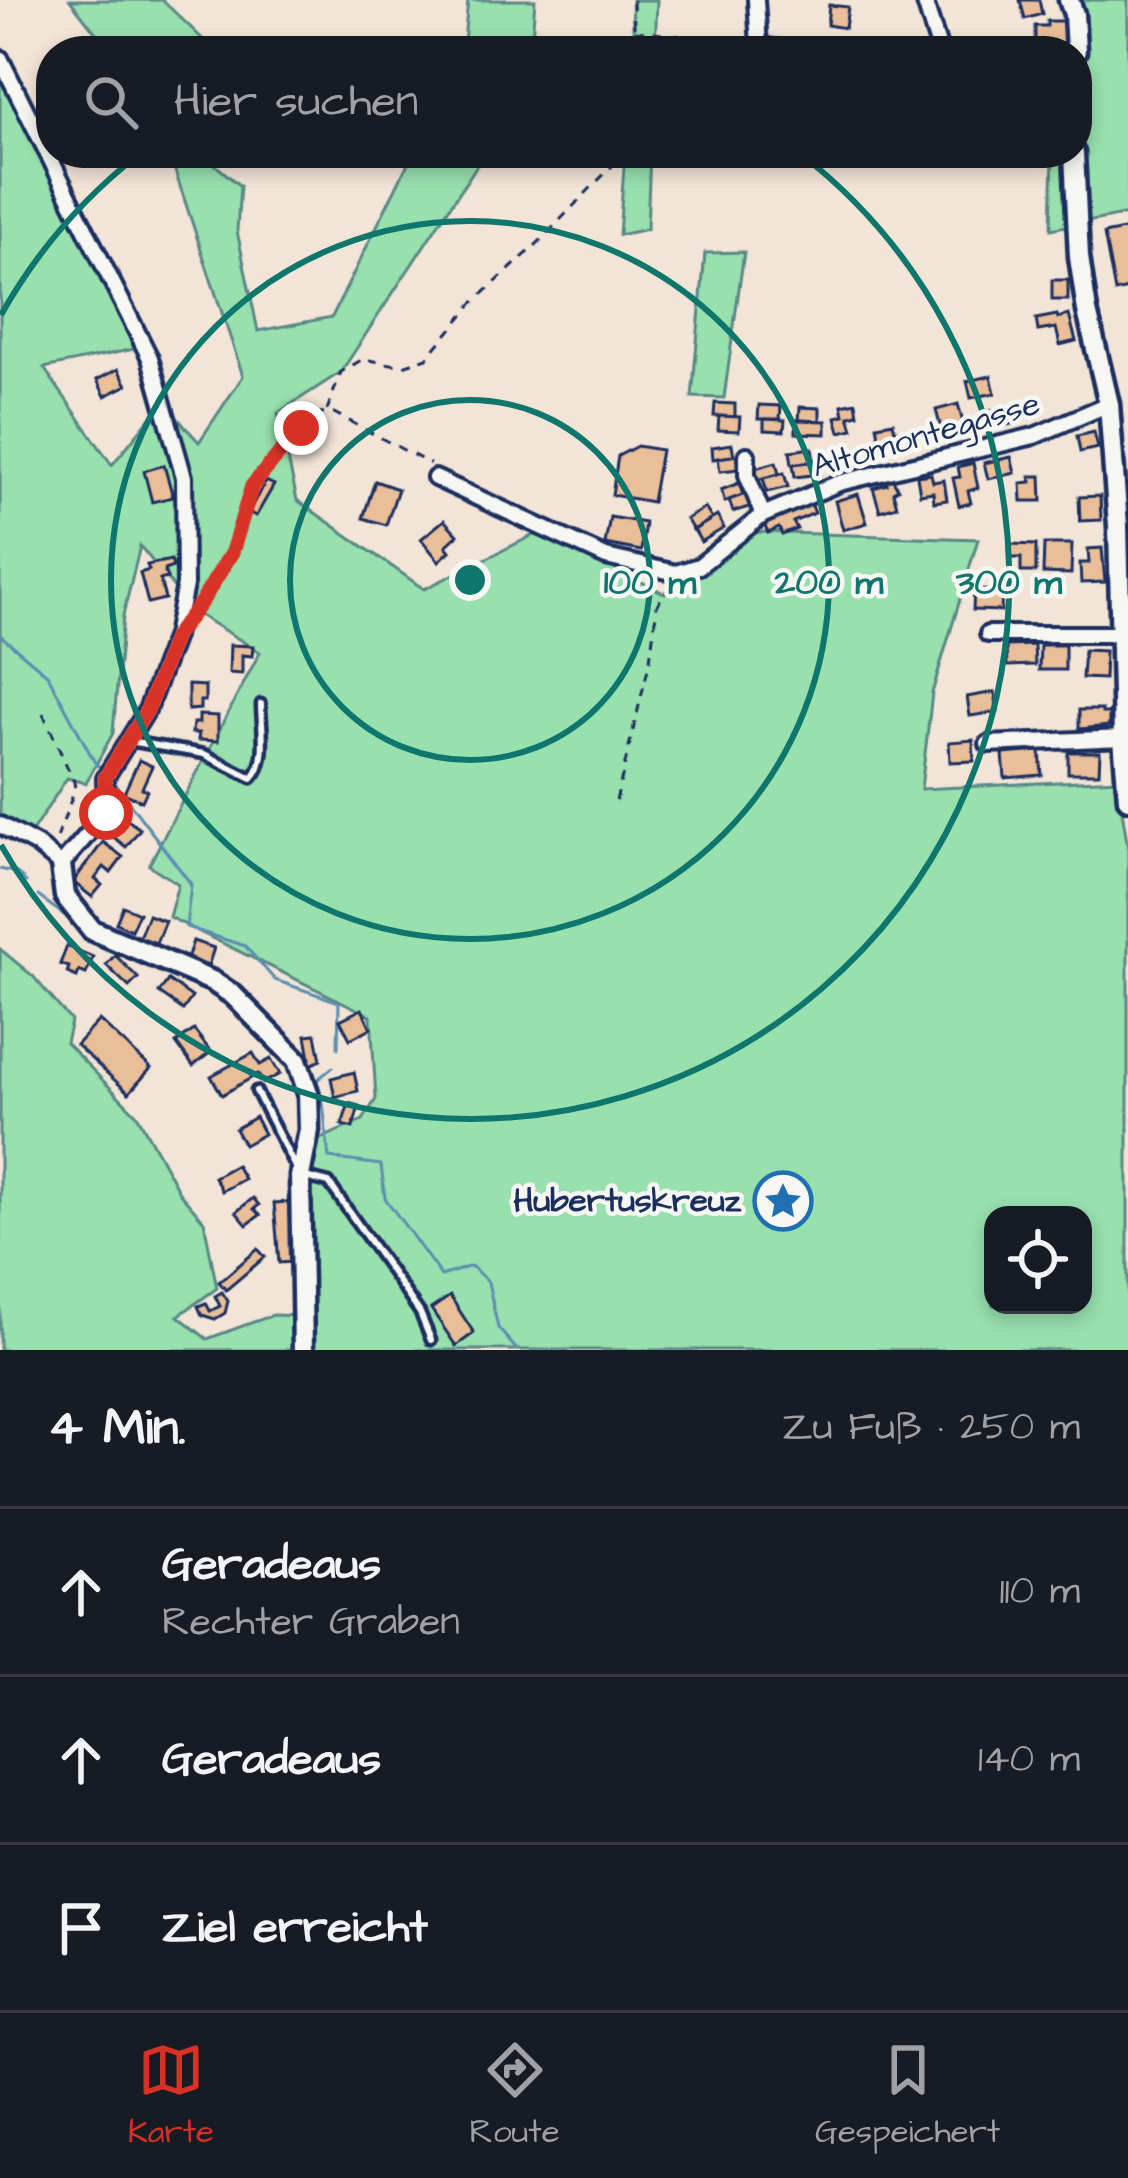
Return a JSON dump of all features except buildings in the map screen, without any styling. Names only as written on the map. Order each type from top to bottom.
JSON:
[{"type":"street","points":[[756,0],[758,36]]},
{"type":"street","points":[[924,0],[935,36]]},
{"type":"street","points":[[1069,0],[1075,36]]},
{"type":"street","points":[[0,58],[36,130]]},
{"type":"street","points":[[55,168],[150,358],[184,477],[185,585],[175,636],[147,710],[105,778],[106,813],[61,865]]},
{"type":"street","points":[[1075,168],[1079,257],[1109,404],[1123,525],[1128,799]]},
{"type":"street","name":"Altomontegasse","points":[[699,566],[763,515],[839,483],[1034,436],[1109,404]]},
{"type":"street","points":[[747,455],[747,475],[763,515]]},
{"type":"street","points":[[434,478],[606,557],[676,573],[699,566]]},
{"type":"street","points":[[988,634],[1122,634]]},
{"type":"street","points":[[988,744],[1125,729]]},
{"type":"street","points":[[0,825],[61,865],[65,896],[92,930],[233,994],[296,1060],[308,1093],[309,1130],[300,1176],[303,1350]]},
{"type":"lane","points":[[125,741],[204,754],[252,778],[262,762],[261,704]]},
{"type":"lane","points":[[256,1091],[300,1176],[329,1183],[420,1313],[430,1340]]},
{"type":"path","points":[[633,0],[635,36]]},
{"type":"path","points":[[635,31],[679,36]]},
{"type":"path","points":[[326,413],[341,372],[363,358],[404,366],[427,358],[472,304],[610,168]]},
{"type":"path","points":[[194,612],[232,552],[252,486],[318,414],[334,413],[443,471],[434,478]]},
{"type":"path","points":[[616,801],[650,660],[657,606],[664,593],[699,566]]},
{"type":"path","points":[[43,712],[75,790],[54,849],[61,865]]},
{"type":"green space","points":[[70,0],[162,0],[199,36],[98,36]]},
{"type":"green space","points":[[468,0],[535,0],[532,36],[464,36]]},
{"type":"green space","points":[[632,0],[657,0],[656,36],[633,36]]},
{"type":"green space","points":[[1075,0],[1128,0],[1128,214],[1051,229],[1053,168],[1092,168],[1092,36],[1080,36]]},
{"type":"green space","points":[[0,64],[36,138],[36,168],[51,168],[139,348],[44,368],[112,465],[163,402],[199,442],[243,376],[174,168],[219,168],[240,186],[237,231],[258,331],[332,317],[406,168],[475,168],[341,372],[278,413],[297,500],[424,589],[540,532],[664,593],[677,591],[755,532],[978,539],[932,693],[921,789],[1117,779],[1128,848],[1128,1350],[0,1350],[0,949],[33,976],[71,1021],[66,1043],[137,1115],[179,1192],[204,1221],[217,1288],[178,1316],[207,1339],[273,1315],[303,1316],[311,1143],[363,1120],[376,1099],[371,1016],[169,917],[178,884],[149,865],[260,652],[194,612],[140,546],[123,616],[113,733],[86,783],[67,778],[31,833],[0,817]]},
{"type":"green space","points":[[624,168],[649,168],[647,229],[619,235]]},
{"type":"green space","points":[[744,252],[724,398],[692,397],[705,253]]},
{"type":"waterway","points":[[0,635],[48,675],[102,770]]},
{"type":"waterway","points":[[112,780],[191,884],[186,927],[245,946],[275,980],[339,1002],[338,1048]]},
{"type":"waterway","points":[[0,869],[17,873],[26,882]]},
{"type":"waterway","points":[[38,896],[75,923]]},
{"type":"waterway","points":[[333,1067],[317,1080],[329,1158],[381,1165],[385,1198],[441,1276],[471,1266],[488,1282],[498,1328],[517,1350]]},
{"type":"place","name":"Hubertuskreuz","points":[[783,1201]]},
{"type":"route","points":[[106,813],[105,778],[147,710],[175,636],[232,552],[252,486],[301,428]]}]
